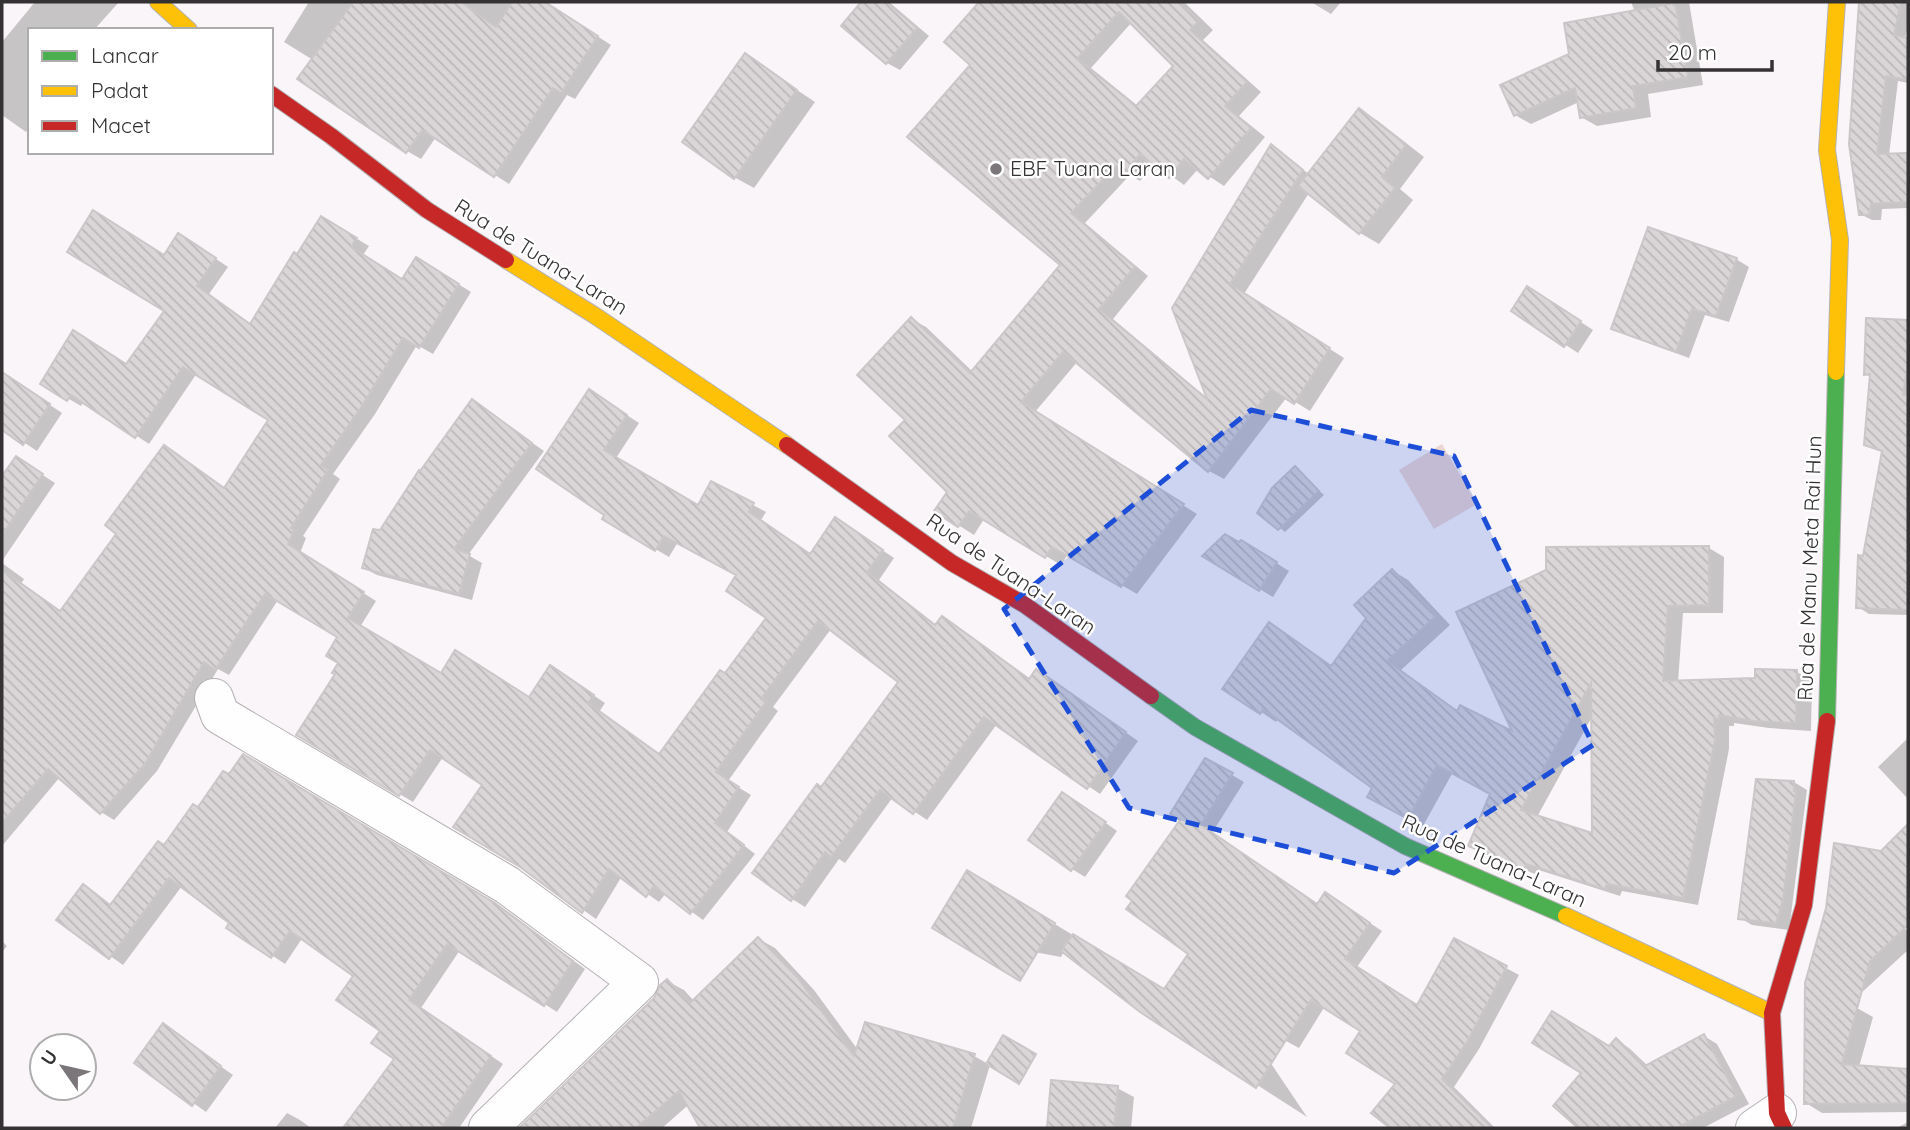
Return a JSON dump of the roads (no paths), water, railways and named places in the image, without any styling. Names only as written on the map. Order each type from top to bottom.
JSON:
[{"type":"street","points":[[158,2],[187,28]]},
{"type":"street","name":"Rua de Manu Meta Rai Hun","points":[[1772,1123],[1772,1013],[1804,905],[1827,723],[1840,240],[1827,150],[1838,2]]},
{"type":"street","name":"Rua de Tuana-Laran","points":[[273,95],[428,210],[594,315],[836,478],[952,563],[1025,605],[1195,727],[1405,846],[1582,923],[1772,1013]]},
{"type":"street","points":[[214,698],[220,715],[508,885],[639,982],[488,1128]]},
{"type":"place","name":"EBF Tuana Laran","points":[[996,169]]}]
